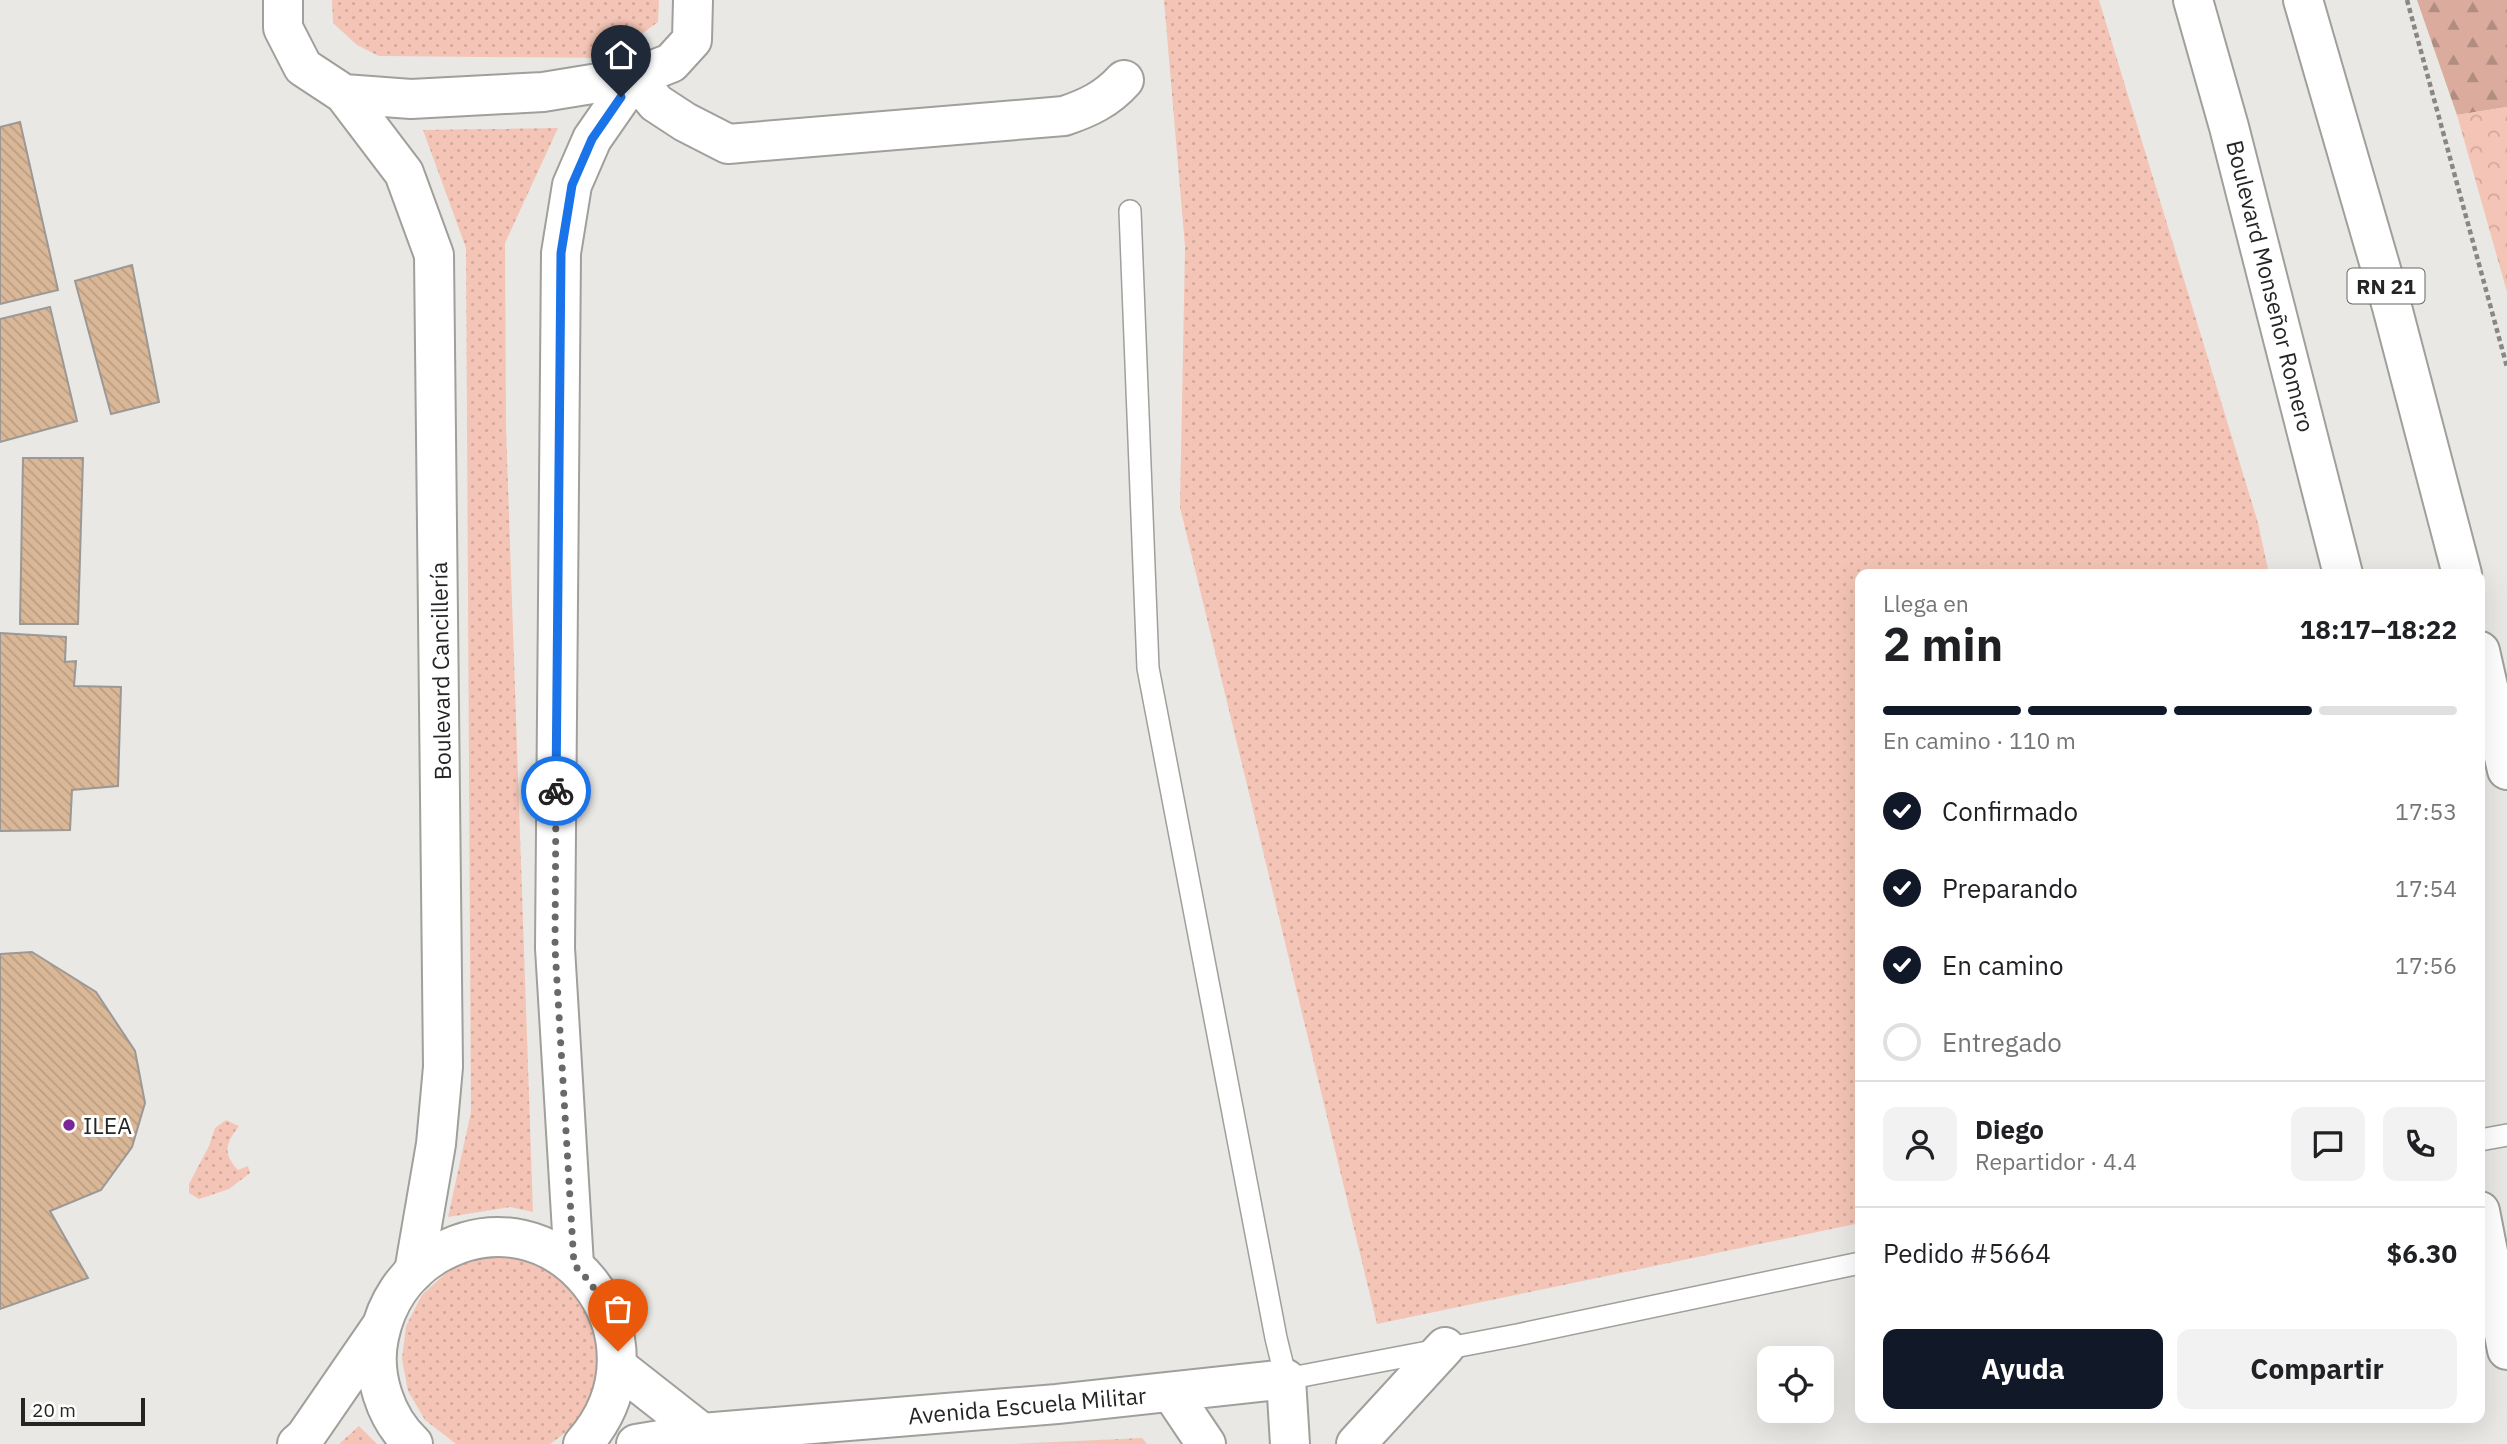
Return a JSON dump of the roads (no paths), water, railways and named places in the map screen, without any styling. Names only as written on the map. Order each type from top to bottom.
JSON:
[{"type":"main road","name":"Boulevard Cancillería","points":[[283,0],[283,28],[303,67],[344,94],[404,173],[434,254],[443,1067],[436,1144],[414,1272]]},
{"type":"main road","name":"Boulevard Cancillería","points":[[344,94],[411,99],[543,92],[635,77],[671,63],[692,40],[693,0]]},
{"type":"main road","name":"Boulevard Monseñor Romero","points":[[2193,0],[2230,127],[2342,569]]},
{"type":"main road","name":"RN 21","points":[[2304,0],[2392,307],[2461,569]]},
{"type":"main road","points":[[574,1265],[555,948],[561,253],[572,185],[592,139],[635,77],[656,103],[685,122],[728,144],[1064,116],[1097,103],[1124,80]]},
{"type":"main road","points":[[2485,673],[2507,770]]},
{"type":"main road","points":[[2485,1237],[2507,1350]]},
{"type":"main road","points":[[297,1444],[305,1437],[382,1326],[394,1297],[414,1272],[442,1251],[475,1240],[492,1238],[527,1241],[544,1247],[574,1265],[596,1289],[611,1318],[618,1351],[618,1367],[611,1399],[596,1429],[583,1444]]},
{"type":"main road","points":[[382,1326],[377,1361],[381,1387],[389,1412],[413,1444]]},
{"type":"main road","points":[[1356,1444],[1445,1347]]},
{"type":"main road","points":[[618,1367],[702,1433]]},
{"type":"main road","points":[[1286,1378],[1290,1444]]},
{"type":"main road","name":"Avenida Escuela Militar","points":[[636,1444],[702,1433],[1057,1405],[1286,1378]]},
{"type":"main road","points":[[1171,1392],[1206,1444]]},
{"type":"lane","points":[[1130,211],[1148,668],[1276,1338],[1286,1378],[1517,1335],[1855,1264]]},
{"type":"lane","points":[[2485,1138],[2507,1135]]},
{"type":"place","name":"ILEA","points":[[69,1125]]}]
